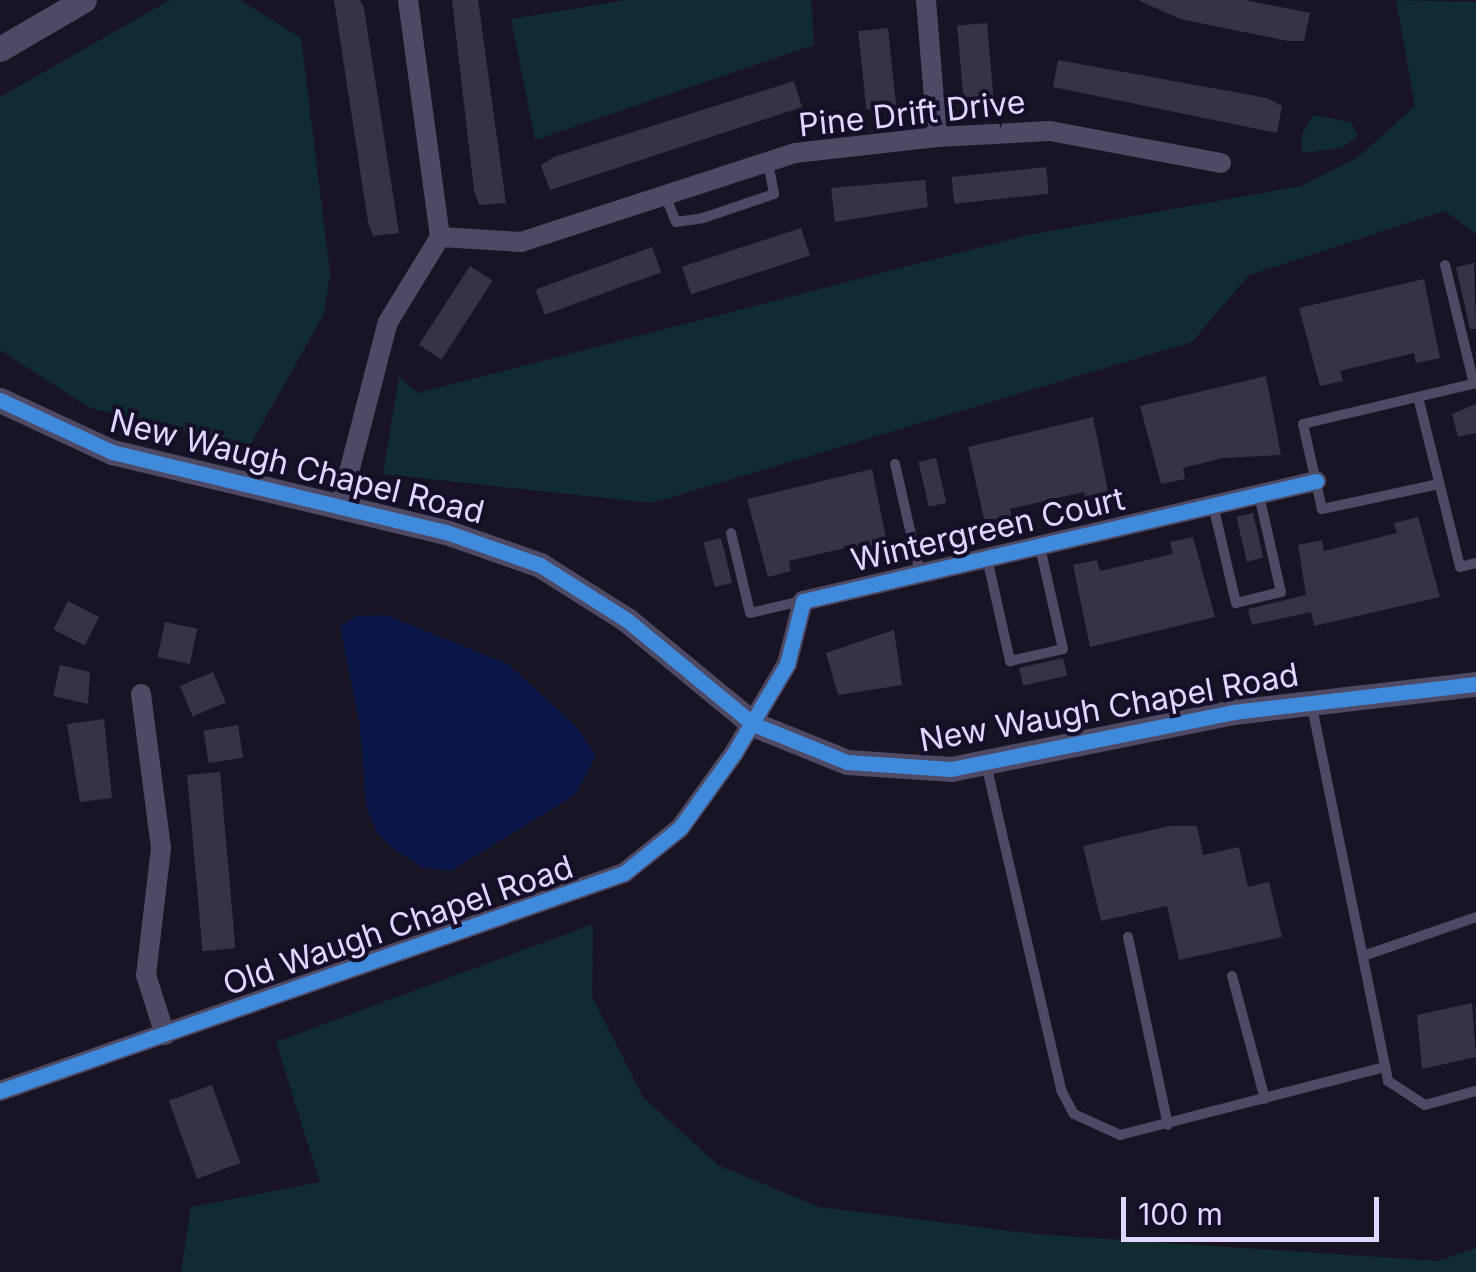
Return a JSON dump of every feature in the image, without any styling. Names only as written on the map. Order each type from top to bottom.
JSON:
[{"type":"street","points":[[0,49],[84,0]]},
{"type":"street","points":[[340,507],[388,322],[440,237],[408,0]]},
{"type":"street","points":[[926,0],[937,137]]},
{"type":"street","name":"Pine Drift Drive","points":[[440,237],[521,242],[768,162],[937,137],[1050,130],[1221,163]]},
{"type":"street","name":"New Waugh Chapel Road","points":[[0,400],[112,452],[340,507],[540,565],[627,620],[753,724],[815,753],[874,767],[986,763],[1311,701],[1476,684]]},
{"type":"street","name":"Wintergreen Court","points":[[803,601],[1316,480]]},
{"type":"street","points":[[753,724],[787,664],[803,601]]},
{"type":"street","points":[[141,694],[161,848],[146,975],[166,1036]]},
{"type":"street","name":"Old Waugh Chapel Road","points":[[0,1091],[624,873],[680,828],[753,724]]},
{"type":"lane","points":[[666,195],[676,222],[702,218],[774,194],[768,162]]},
{"type":"lane","points":[[1440,484],[1322,510],[1303,424],[1475,383],[1445,265]]},
{"type":"lane","points":[[1418,397],[1460,567],[1476,564]]},
{"type":"lane","points":[[895,464],[920,574]]},
{"type":"lane","points":[[1213,505],[1236,602],[1251,599],[1280,592],[1259,494]]},
{"type":"lane","points":[[730,532],[750,613],[803,601]]},
{"type":"lane","points":[[987,558],[1010,660],[1063,649],[1040,546]]},
{"type":"lane","points":[[1311,701],[1388,1081],[1425,1105],[1476,1091]]},
{"type":"lane","points":[[986,763],[1061,1090],[1095,1130],[1120,1135],[1168,1125],[1385,1067]]},
{"type":"lane","points":[[1363,956],[1476,916]]},
{"type":"lane","points":[[1128,937],[1168,1125]]},
{"type":"lane","points":[[1232,976],[1265,1099]]},
{"type":"green space","points":[[170,0],[240,0],[301,38],[330,273],[324,314],[250,445],[90,408],[0,350],[0,97]]},
{"type":"green space","points":[[627,0],[811,0],[814,45],[535,140],[511,19]]},
{"type":"green space","points":[[1396,0],[1476,2],[1476,234],[1445,211],[1249,275],[1192,342],[652,503],[383,474],[399,377],[418,393],[1028,235],[1301,186],[1357,158],[1415,106]]},
{"type":"green space","points":[[1313,115],[1351,122],[1358,136],[1341,148],[1303,153],[1301,136]]},
{"type":"green space","points":[[593,924],[592,997],[643,1097],[718,1165],[819,1207],[1035,1234],[1438,1261],[1476,1248],[1476,1272],[181,1272],[191,1207],[320,1182],[276,1042]]},
{"type":"shaded area","points":[[386,615],[508,664],[577,727],[596,756],[575,795],[451,871],[423,868],[395,850],[376,831],[366,804],[360,726],[340,627],[357,616]]},
{"type":"building","points":[[334,0],[360,0],[364,8],[399,233],[373,236],[368,222]]},
{"type":"building","points":[[452,0],[478,0],[506,203],[479,205],[474,191]]},
{"type":"building","points":[[1138,0],[1244,0],[1310,13],[1304,41],[1288,41],[1180,19]]},
{"type":"building","points":[[987,23],[994,102],[964,104],[957,26]]},
{"type":"building","points":[[888,28],[896,107],[866,110],[858,31]]},
{"type":"building","points":[[1058,60],[1267,98],[1282,106],[1277,133],[1053,87]]},
{"type":"building","points":[[794,81],[802,107],[550,190],[541,165],[554,157]]},
{"type":"building","points":[[1046,167],[1049,194],[954,204],[952,177]]},
{"type":"building","points":[[925,180],[928,207],[835,222],[831,188]]},
{"type":"building","points":[[801,228],[810,256],[691,294],[682,267]]},
{"type":"building","points":[[652,247],[661,272],[545,315],[535,289]]},
{"type":"building","points":[[1474,263],[1476,329],[1470,329],[1456,267]]},
{"type":"building","points":[[470,266],[493,281],[441,360],[419,345]]},
{"type":"building","points":[[1424,279],[1440,358],[1416,363],[1414,353],[1340,371],[1343,381],[1320,386],[1299,308]]},
{"type":"building","points":[[1266,376],[1281,455],[1223,458],[1183,468],[1185,479],[1161,484],[1140,406]]},
{"type":"building","points":[[1476,404],[1476,433],[1458,437],[1452,414]]},
{"type":"building","points":[[1093,417],[1109,496],[1086,501],[1084,492],[1010,509],[1013,519],[984,519],[968,447]]},
{"type":"building","points":[[936,458],[946,503],[929,507],[918,462]]},
{"type":"building","points":[[872,469],[888,548],[864,554],[862,544],[789,561],[791,571],[768,577],[747,499]]},
{"type":"building","points":[[1253,513],[1263,558],[1247,562],[1236,517]]},
{"type":"building","points":[[1418,517],[1440,597],[1314,626],[1311,612],[1252,625],[1248,609],[1306,595],[1298,545],[1322,540],[1324,551],[1397,533],[1394,523]]},
{"type":"building","points":[[1193,537],[1215,617],[1090,647],[1073,565],[1097,560],[1100,571],[1173,554],[1170,542]]},
{"type":"building","points":[[721,538],[732,583],[715,587],[704,542]]},
{"type":"building","points":[[68,601],[99,617],[85,645],[53,630]]},
{"type":"building","points":[[165,622],[197,629],[190,664],[158,657]]},
{"type":"building","points":[[894,630],[902,685],[838,695],[826,653]]},
{"type":"building","points":[[1063,658],[1067,676],[1023,686],[1019,668]]},
{"type":"building","points":[[60,665],[90,672],[88,704],[53,696]]},
{"type":"building","points":[[213,672],[226,702],[193,716],[180,686]]},
{"type":"building","points":[[104,719],[112,798],[80,802],[67,724]]},
{"type":"building","points":[[238,725],[243,758],[209,763],[203,730]]},
{"type":"building","points":[[220,772],[235,948],[203,951],[187,775]]},
{"type":"building","points":[[1169,826],[1197,826],[1203,855],[1239,847],[1248,887],[1269,882],[1282,937],[1179,960],[1167,906],[1101,921],[1083,846]]},
{"type":"building","points":[[1472,1003],[1476,1057],[1422,1069],[1417,1015]]},
{"type":"building","points":[[212,1085],[240,1163],[197,1179],[169,1101]]},
{"type":"cycle path","points":[[0,400],[112,452],[446,532],[540,565],[627,620],[753,724],[847,762],[951,769],[1233,712],[1476,684]]},
{"type":"cycle path","points":[[0,1091],[624,873],[680,828],[734,753],[787,664],[803,601],[1316,481]]}]
